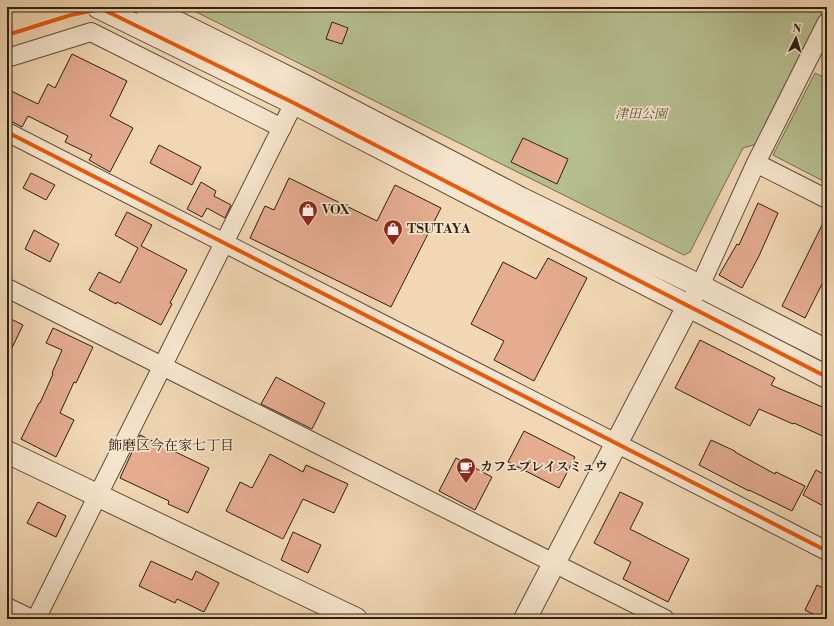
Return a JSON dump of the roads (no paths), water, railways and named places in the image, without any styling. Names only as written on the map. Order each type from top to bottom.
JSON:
[{"type":"street","points":[[98,7],[299,94],[520,198],[700,286],[827,351]]},
{"type":"street","points":[[146,7],[299,94],[688,306],[827,377]]},
{"type":"street","points":[[526,619],[688,306],[700,286],[756,163],[827,22]]},
{"type":"street","points":[[7,58],[91,32],[282,128]]},
{"type":"street","points":[[36,619],[299,94]]},
{"type":"street","points":[[7,132],[224,244],[827,550]]},
{"type":"street","points":[[756,163],[827,199]]},
{"type":"street","points":[[7,288],[665,619]]},
{"type":"street","points":[[7,452],[356,619]]},
{"type":"street","points":[[7,607],[32,619]]},
{"type":"place","name":"VOX","points":[[308,227]]},
{"type":"place","name":"TSUTAYA","points":[[393,246]]},
{"type":"place","name":"カフェプレイスミュウ","points":[[466,484]]},
{"type":"district","name":"飾磨区今在家七丁目","points":[[171,446]]},
{"type":"park label","name":"津田公園","points":[[641,114]]}]
